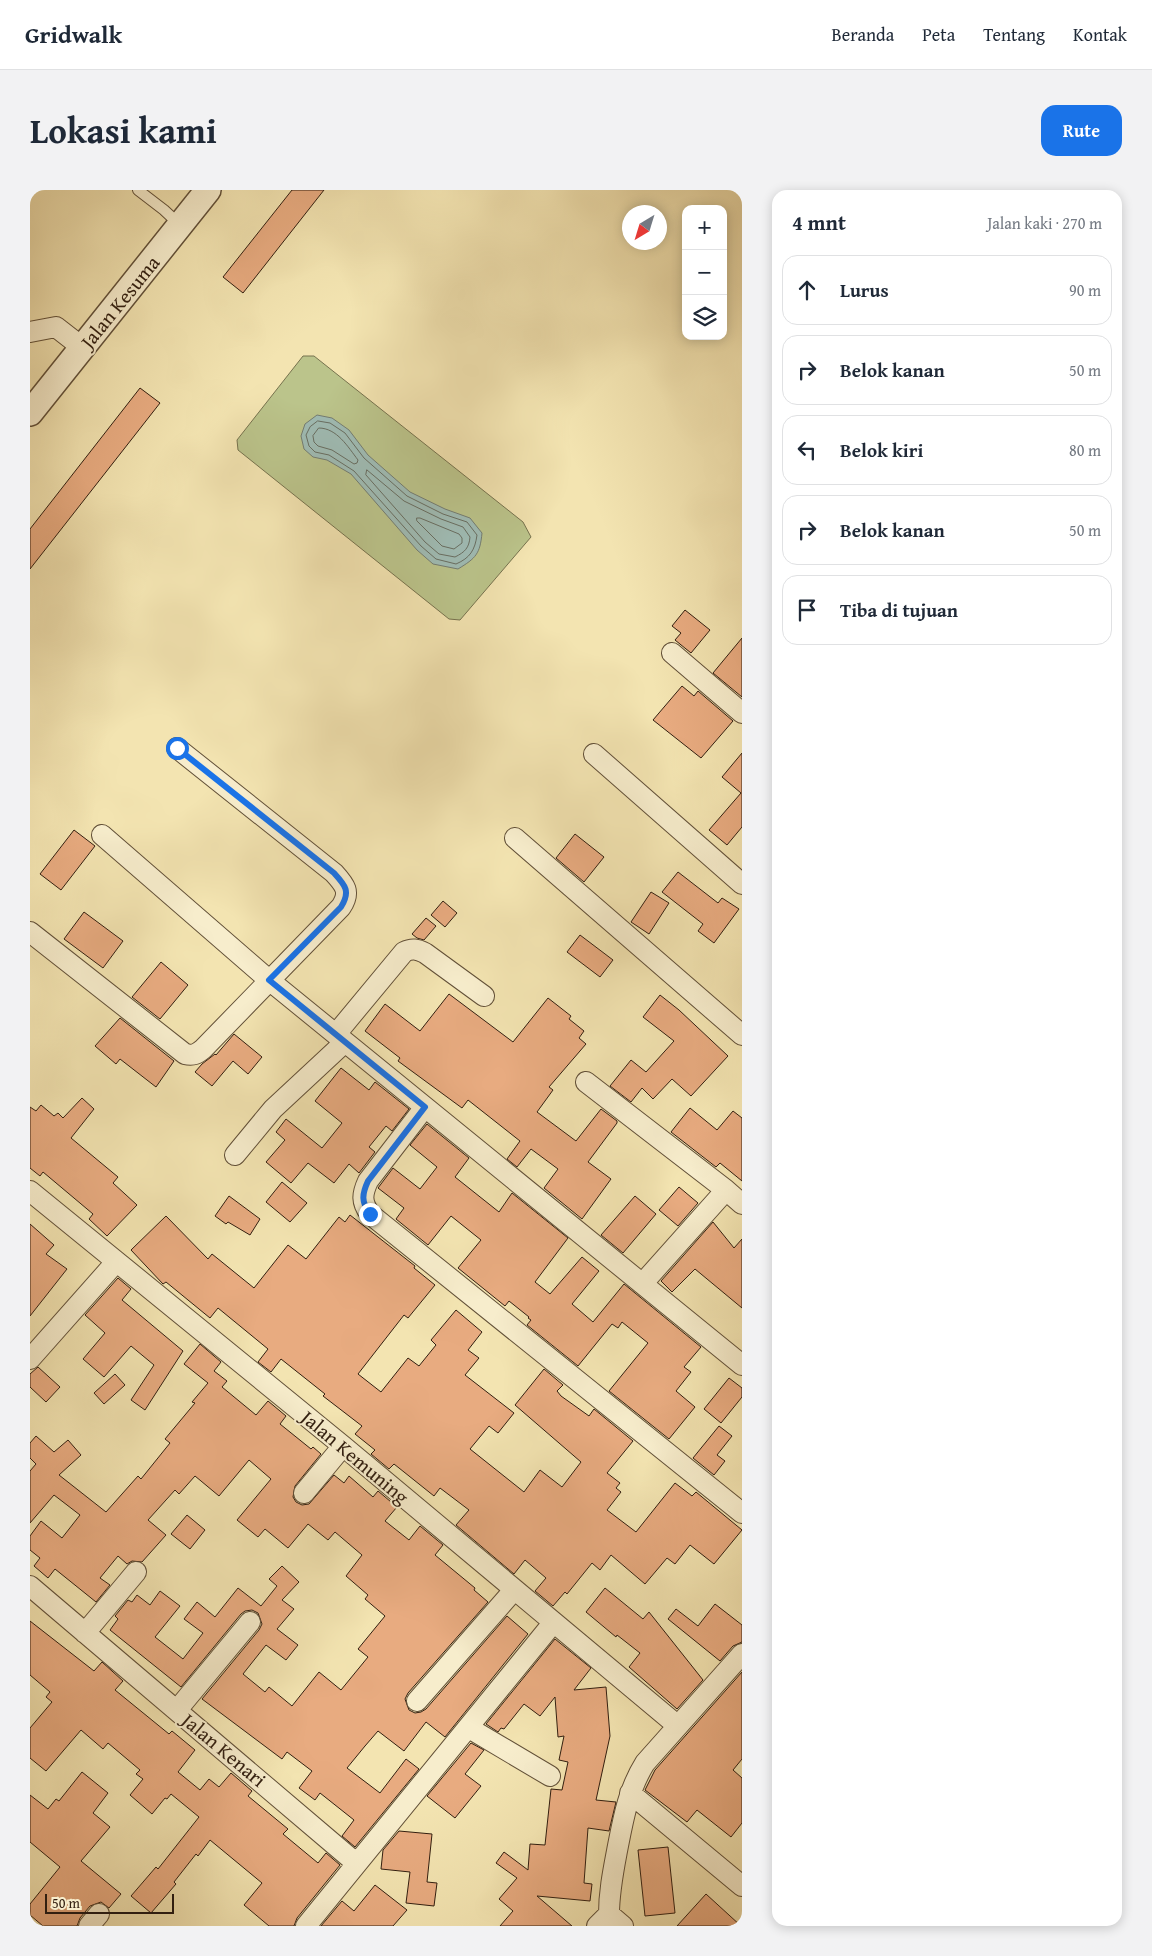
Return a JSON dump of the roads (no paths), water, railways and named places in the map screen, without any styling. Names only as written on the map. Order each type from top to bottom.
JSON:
[{"type":"street","name":"Jalan Kesuma","points":[[30,413],[208,190]]},
{"type":"street","points":[[30,332],[56,327],[83,348]]},
{"type":"street","points":[[672,652],[742,713]]},
{"type":"street","points":[[30,932],[190,1056],[203,1049],[341,907],[346,900],[346,890],[334,873],[177,748]]},
{"type":"street","points":[[594,754],[742,884]]},
{"type":"street","points":[[102,835],[269,980],[742,1364]]},
{"type":"street","points":[[515,838],[742,1035]]},
{"type":"street","points":[[235,1155],[273,1109],[330,1030],[382,978],[404,952],[419,950],[425,953],[484,996]]},
{"type":"street","points":[[586,1082],[742,1204]]},
{"type":"street","points":[[425,1107],[368,1181],[362,1193],[365,1207],[370,1214],[742,1514]]},
{"type":"street","points":[[643,1283],[726,1190]]},
{"type":"street","name":"Jalan Kemuning","points":[[30,1191],[343,1446],[678,1726]]},
{"type":"street","points":[[30,1359],[112,1258]]},
{"type":"street","points":[[304,1493],[343,1446]]},
{"type":"street","points":[[85,1632],[136,1572]]},
{"type":"street","name":"Jalan Kenari","points":[[30,1586],[356,1863]]},
{"type":"street","points":[[417,1701],[514,1590]]},
{"type":"street","points":[[176,1710],[250,1622]]},
{"type":"street","points":[[306,1926],[553,1623]]},
{"type":"street","points":[[610,1922],[609,1892],[630,1793],[646,1763],[742,1654]]},
{"type":"street","points":[[469,1728],[550,1776]]},
{"type":"street","points":[[630,1793],[742,1886]]},
{"type":"lane","points":[[138,190],[164,210],[180,226]]},
{"type":"water","points":[[317,415],[332,418],[349,430],[368,455],[410,492],[445,509],[470,518],[482,533],[476,555],[458,569],[433,564],[417,550],[351,474],[327,460],[313,457],[304,449],[301,436],[305,424]]}]
